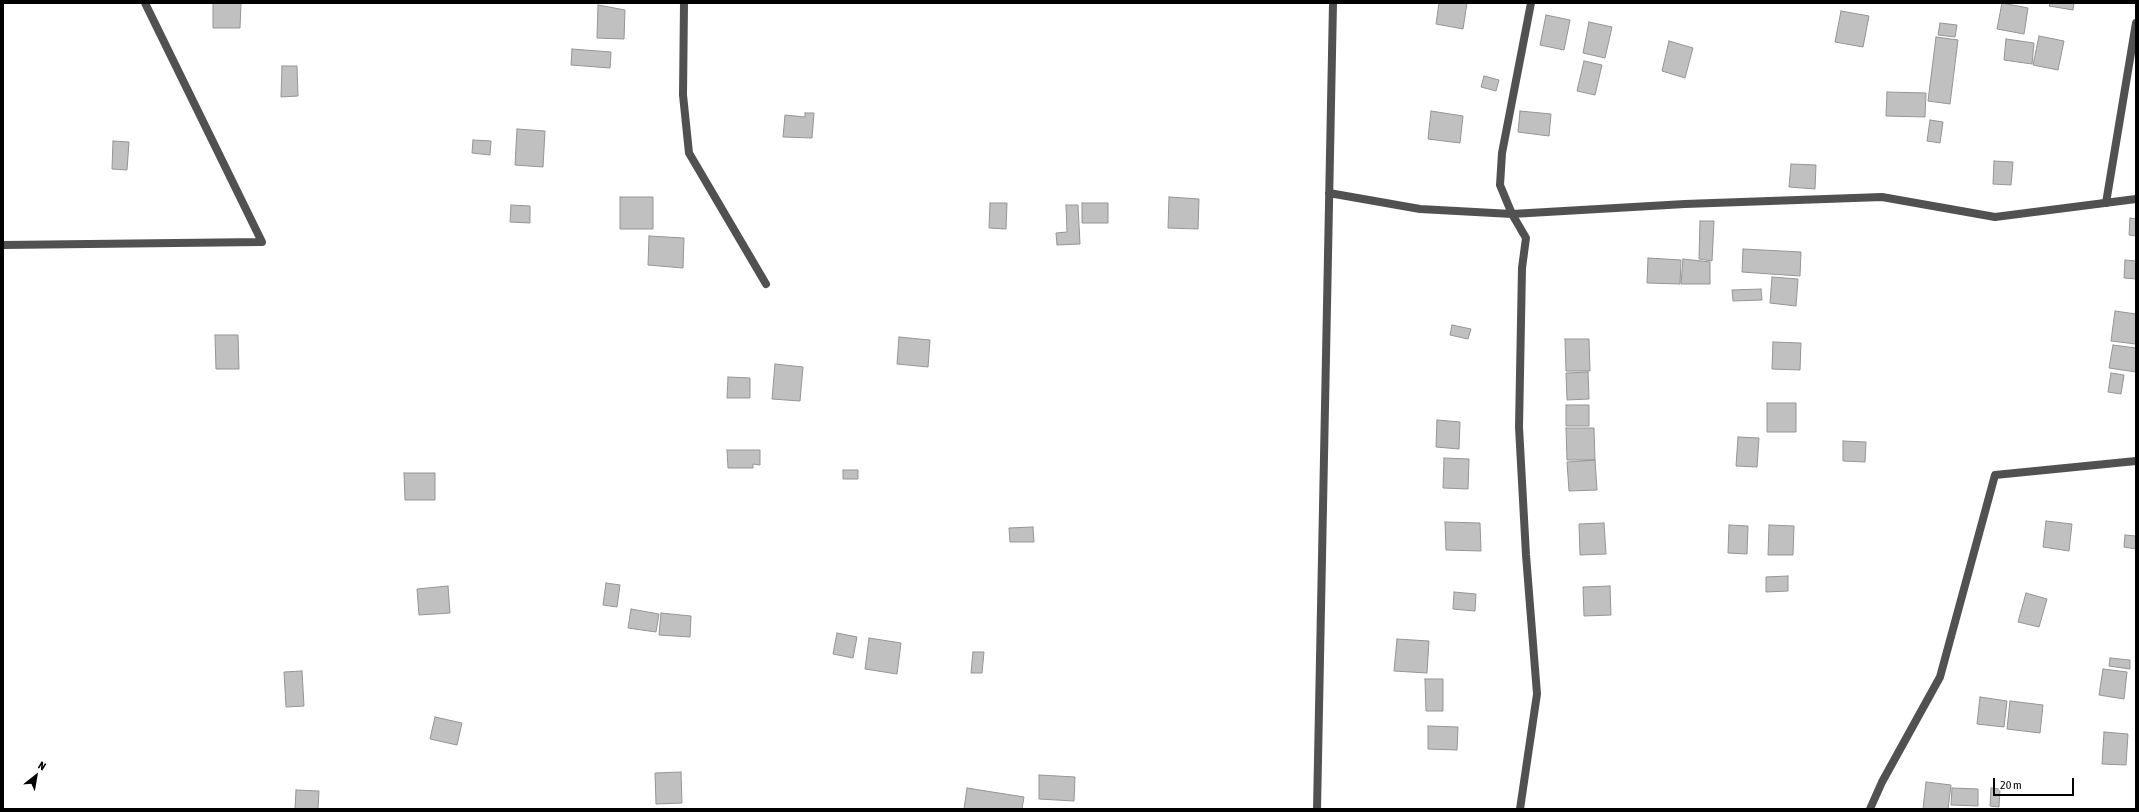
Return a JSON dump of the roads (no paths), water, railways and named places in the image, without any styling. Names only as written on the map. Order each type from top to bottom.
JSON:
[{"type":"street","points":[[3,245],[262,242],[145,3]]},
{"type":"street","points":[[684,3],[683,95],[688,153],[766,284]]},
{"type":"street","points":[[1317,809],[1333,3]]},
{"type":"street","points":[[1520,809],[1537,694],[1526,555],[1519,427],[1522,268],[1526,238],[1512,214],[1500,185],[1502,153],[1532,3]]},
{"type":"street","points":[[2106,203],[2136,23]]},
{"type":"street","points":[[1329,192],[1420,209],[1512,214],[1685,204],[1882,197],[1996,216],[2136,199]]},
{"type":"street","points":[[1870,809],[1882,782],[1940,678],[1995,475],[2136,461]]}]
